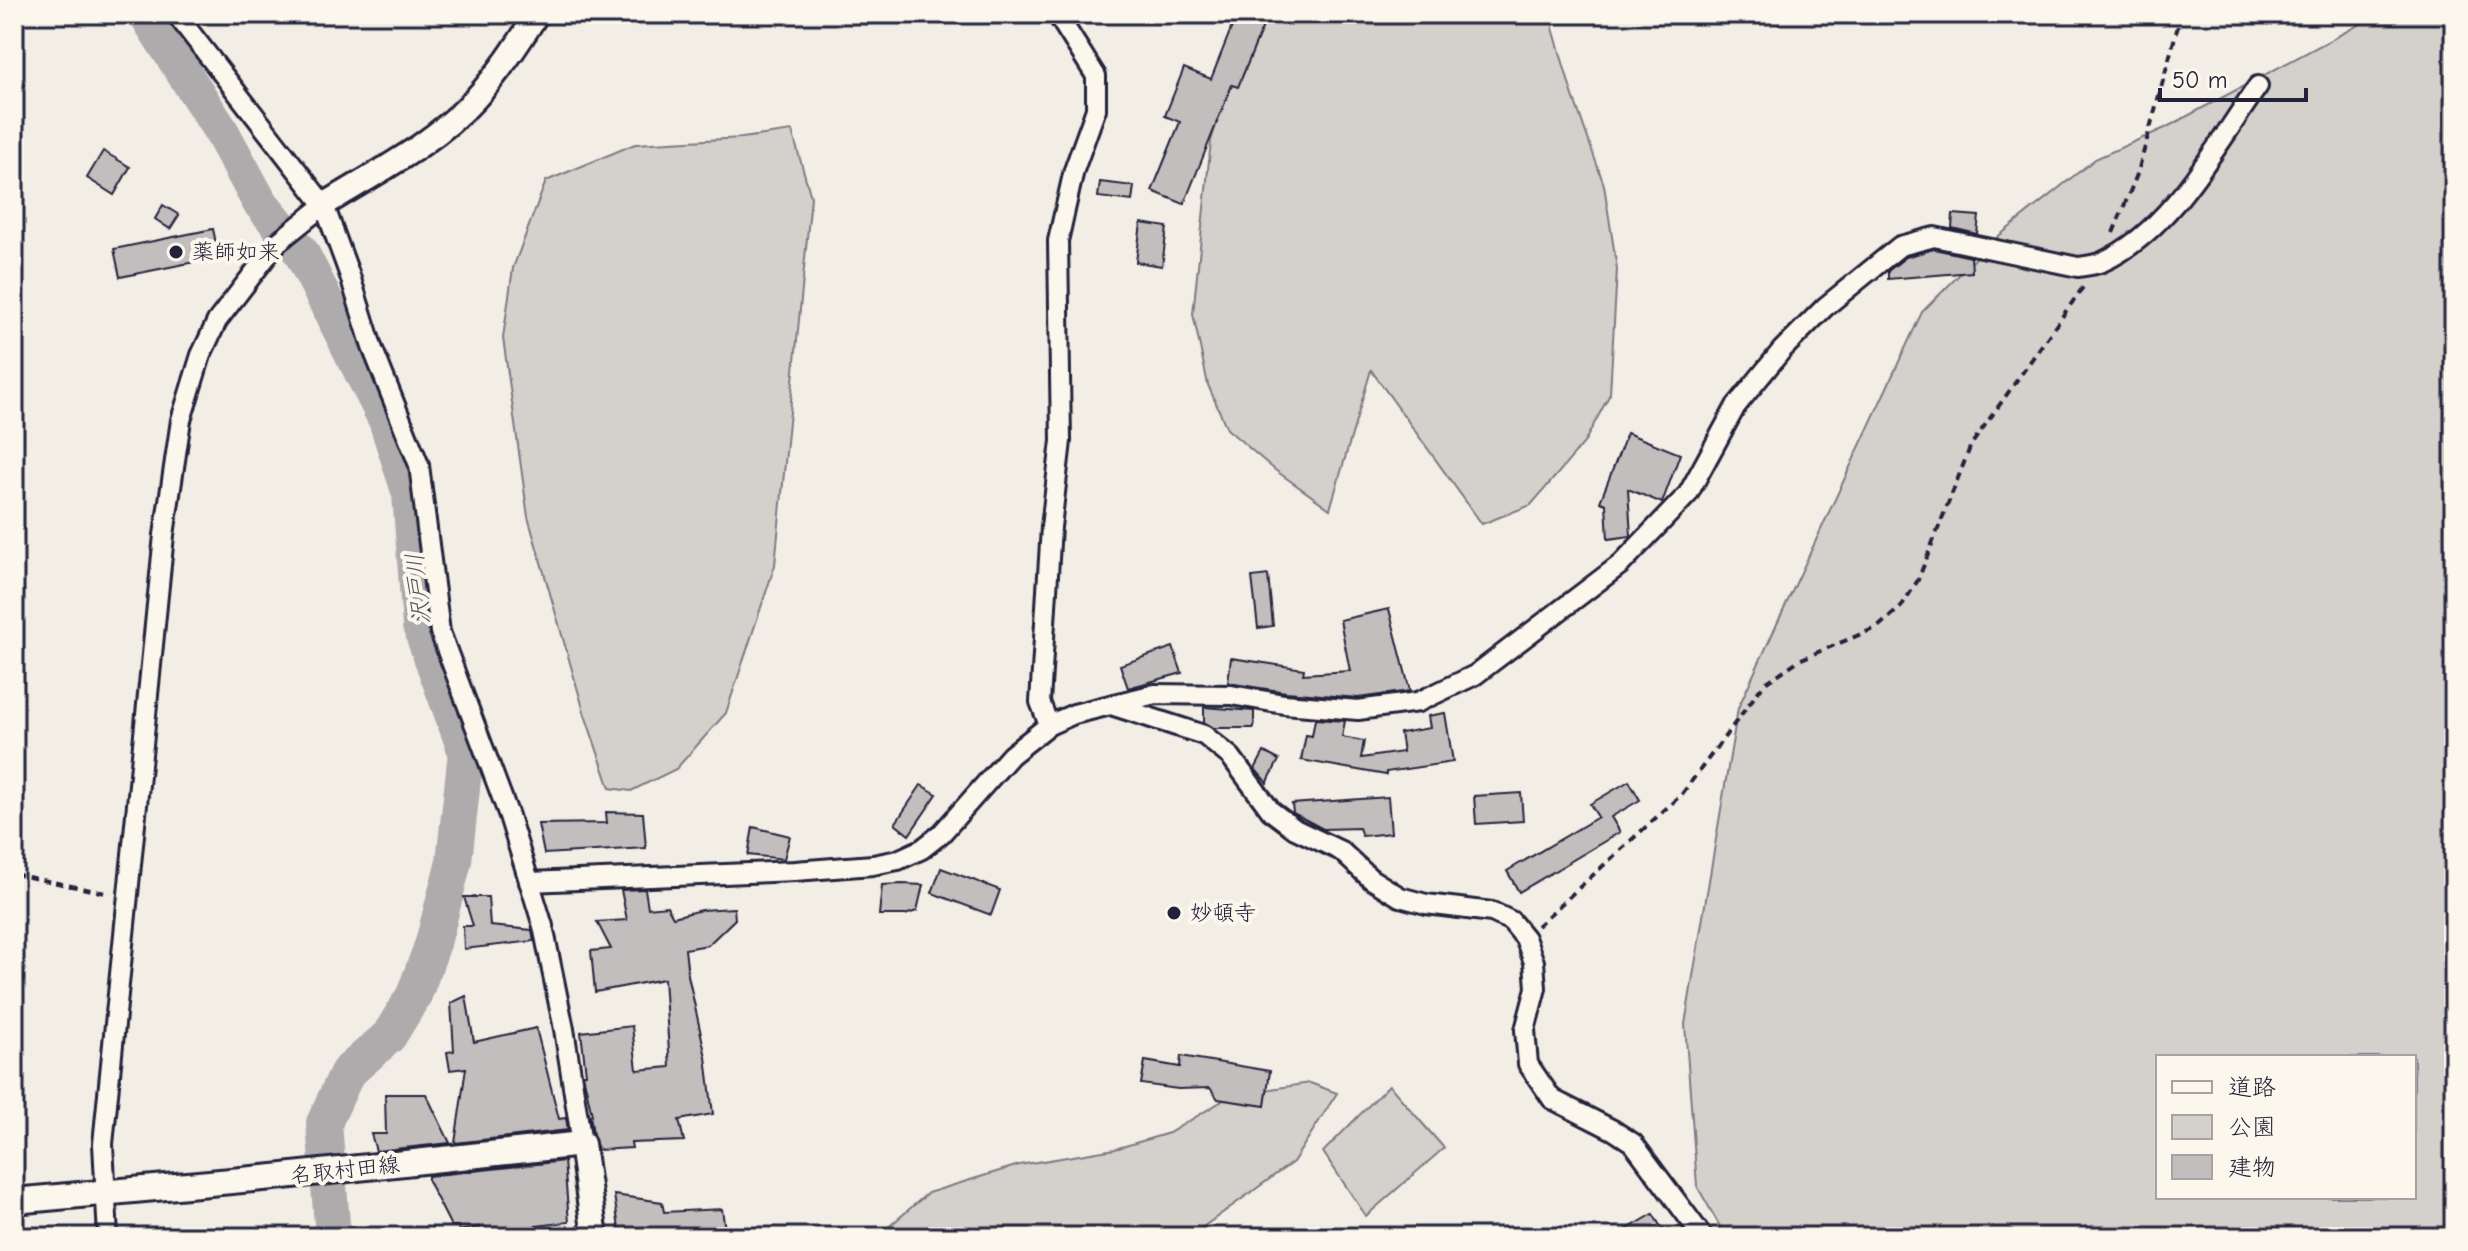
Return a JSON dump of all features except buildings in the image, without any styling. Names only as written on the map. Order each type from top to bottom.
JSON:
[{"type":"main road","name":"名取村田線","points":[[14,1201],[582,1144]]},
{"type":"main road","points":[[582,1144],[595,1237]]},
{"type":"street","points":[[176,14],[316,211],[419,465],[440,632],[509,816],[546,941],[582,1144]]},
{"type":"street","points":[[108,1237],[103,1144],[164,535],[181,420],[201,355],[217,321],[277,243],[316,211],[432,137],[474,101],[508,59],[537,14]]},
{"type":"street","points":[[1049,725],[1040,702],[1051,527],[1061,441],[1058,241],[1074,170],[1096,109],[1096,76],[1060,19],[1061,14]]},
{"type":"street","points":[[529,882],[795,871],[898,860],[922,849],[941,834],[1011,755],[1049,725],[1108,704],[1155,694],[1231,695],[1284,704],[1358,710],[1418,702],[1475,675],[1621,564],[1688,494],[1736,406],[1782,350],[1825,307],[1900,246],[1934,237],[2078,267],[2101,263],[2141,237],[2178,200],[2258,86]]},
{"type":"street","points":[[1108,704],[1204,735],[1231,757],[1271,811],[1295,829],[1341,851],[1371,879],[1400,897],[1426,904],[1492,912],[1511,921],[1525,938],[1534,962],[1536,988],[1525,1030],[1528,1064],[1552,1099],[1633,1143],[1703,1237]]},
{"type":"path","points":[[1525,938],[1682,794],[1764,684],[1799,660],[1878,627],[1901,607],[1918,580],[1971,445],[2101,263],[2138,172],[2178,26]]},
{"type":"path","points":[[14,874],[127,896]]},
{"type":"green space","points":[[1238,14],[1554,14],[1553,28],[1570,87],[1604,185],[1617,269],[1610,394],[1584,443],[1531,505],[1482,524],[1371,370],[1330,509],[1275,470],[1227,429],[1208,385],[1193,314],[1211,141],[1244,32]]},
{"type":"green space","points":[[2379,14],[2454,14],[2454,1237],[1726,1237],[1697,1186],[1685,1024],[1738,708],[1922,312],[1995,239],[2095,159],[2165,128]]},
{"type":"green space","points":[[792,131],[811,197],[775,565],[726,713],[676,769],[631,791],[610,788],[585,715],[528,517],[503,338],[513,268],[546,181],[635,144],[742,138]]},
{"type":"green space","points":[[1310,1083],[1337,1093],[1293,1162],[1189,1237],[877,1237],[928,1193],[1019,1165],[1115,1149],[1169,1133],[1232,1095]]},
{"type":"green space","points":[[1389,1085],[1444,1148],[1366,1216],[1323,1152]]},
{"type":"waterway","name":"沢戸川","points":[[146,14],[221,131],[259,201],[301,252],[386,420],[410,494],[420,626],[466,752],[454,861],[433,943],[414,995],[389,1036],[347,1073],[324,1123],[333,1237]]},
{"type":"place","name":"薬師如来","points":[[176,252]]},
{"type":"place","name":"妙頓寺","points":[[1174,913]]}]
